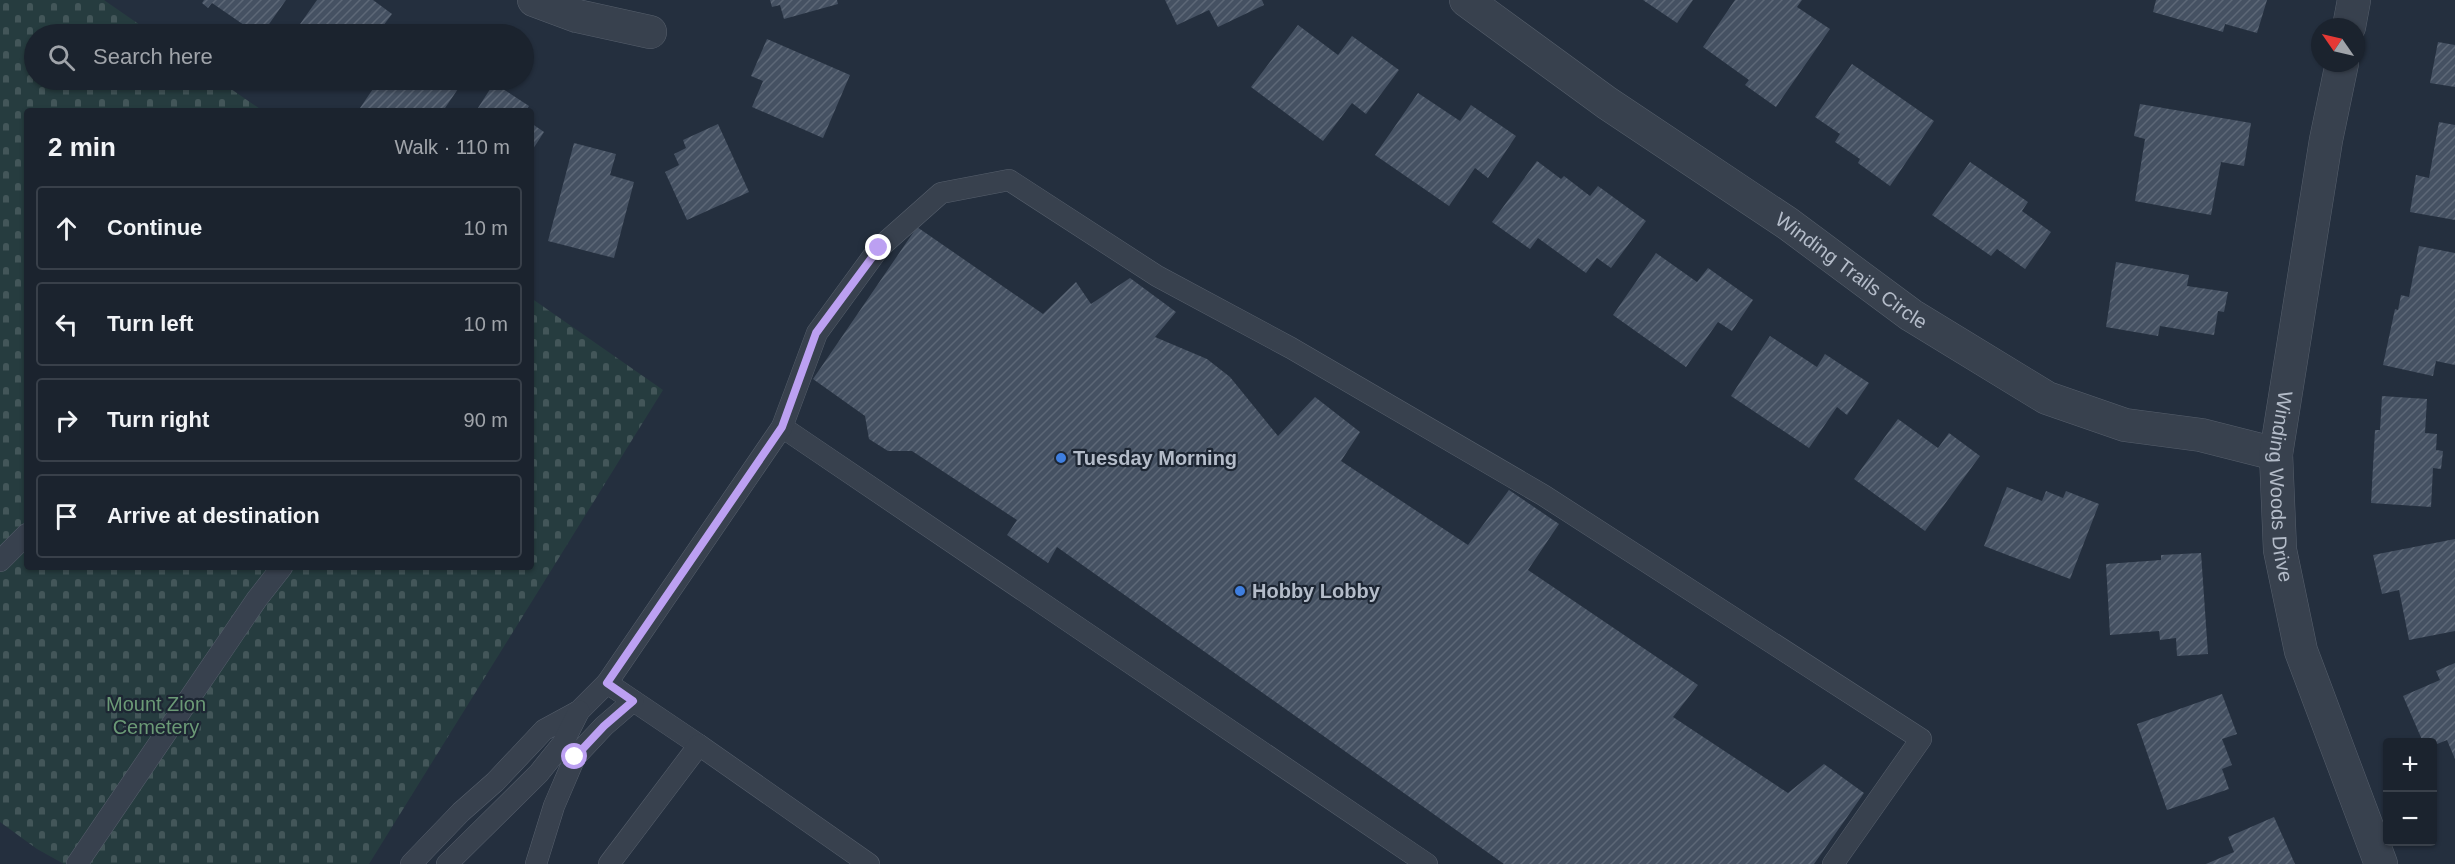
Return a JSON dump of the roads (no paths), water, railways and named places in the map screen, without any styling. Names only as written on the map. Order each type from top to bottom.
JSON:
[{"type":"street","points":[[534,0],[578,16],[650,32]]},
{"type":"street","name":"Winding Trails Circle","points":[[1466,0],[1607,103],[1787,223],[1911,315],[2047,398],[2125,425],[2201,435],[2276,454]]},
{"type":"street","points":[[2351,18],[2354,0]]},
{"type":"street","name":"Winding Woods Drive","points":[[2340,72],[2326,140],[2276,454],[2280,550],[2301,651],[2380,864]]},
{"type":"lane","points":[[411,864],[461,812],[495,782],[544,730],[579,711],[607,683],[782,427],[816,333],[879,248],[941,194],[1010,180],[1157,276],[1291,348],[1543,495],[1921,739],[1833,864]]},
{"type":"lane","points":[[782,427],[1427,864]]},
{"type":"lane","points":[[0,561],[24,537]]},
{"type":"lane","points":[[77,864],[257,599],[280,570]]},
{"type":"lane","points":[[607,683],[869,864]]},
{"type":"lane","points":[[536,864],[554,806],[575,757],[604,726],[633,701]]},
{"type":"lane","points":[[447,864],[539,773],[563,742],[579,711]]},
{"type":"lane","points":[[609,864],[699,745]]},
{"type":"place","name":"Tuesday Morning","points":[[1061,458]]},
{"type":"place","name":"Hobby Lobby","points":[[1240,591]]},
{"type":"park label","name":"Mount Zion Cemetery","points":[[156,716]]}]
